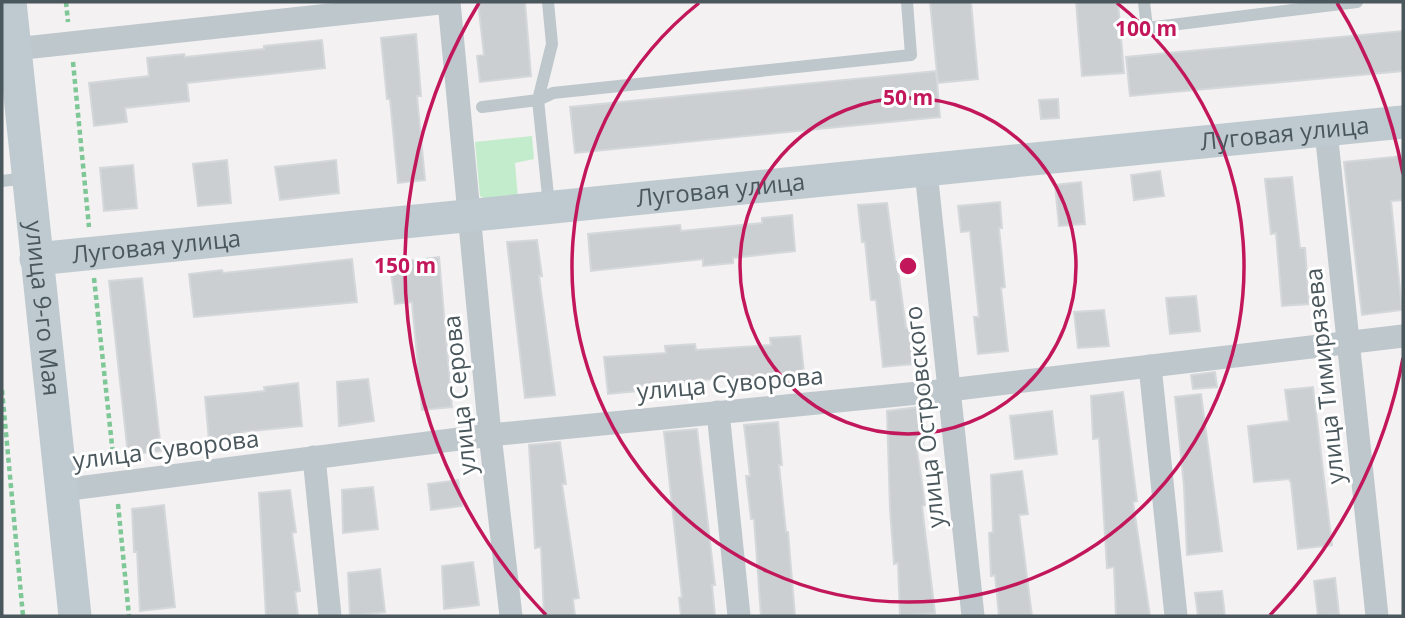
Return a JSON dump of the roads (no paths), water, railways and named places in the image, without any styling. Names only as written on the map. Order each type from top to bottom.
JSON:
[{"type":"street","name":"улица 9-го Мая","points":[[9,2],[15,49],[15,179],[36,259],[75,616]]},
{"type":"street","points":[[15,49],[71,43],[250,13],[449,2]]},
{"type":"street","name":"улица Серова","points":[[449,2],[490,435],[511,616]]},
{"type":"street","name":"Луговая улица","points":[[36,259],[1403,122]]},
{"type":"street","name":"улица Тимирязева","points":[[1326,131],[1377,616]]},
{"type":"street","name":"улица Островского","points":[[926,171],[973,616]]},
{"type":"street","name":"улица Суворова","points":[[62,490],[490,435],[949,390],[1403,336]]},
{"type":"street","points":[[1150,366],[1175,616]]},
{"type":"street","points":[[718,412],[738,616]]},
{"type":"street","points":[[314,457],[330,616]]},
{"type":"lane","points":[[548,2],[552,44],[538,100],[550,208]]},
{"type":"lane","points":[[482,107],[538,100],[553,93],[911,55],[906,2]]},
{"type":"lane","points":[[1144,2],[1147,28],[1356,2]]}]
